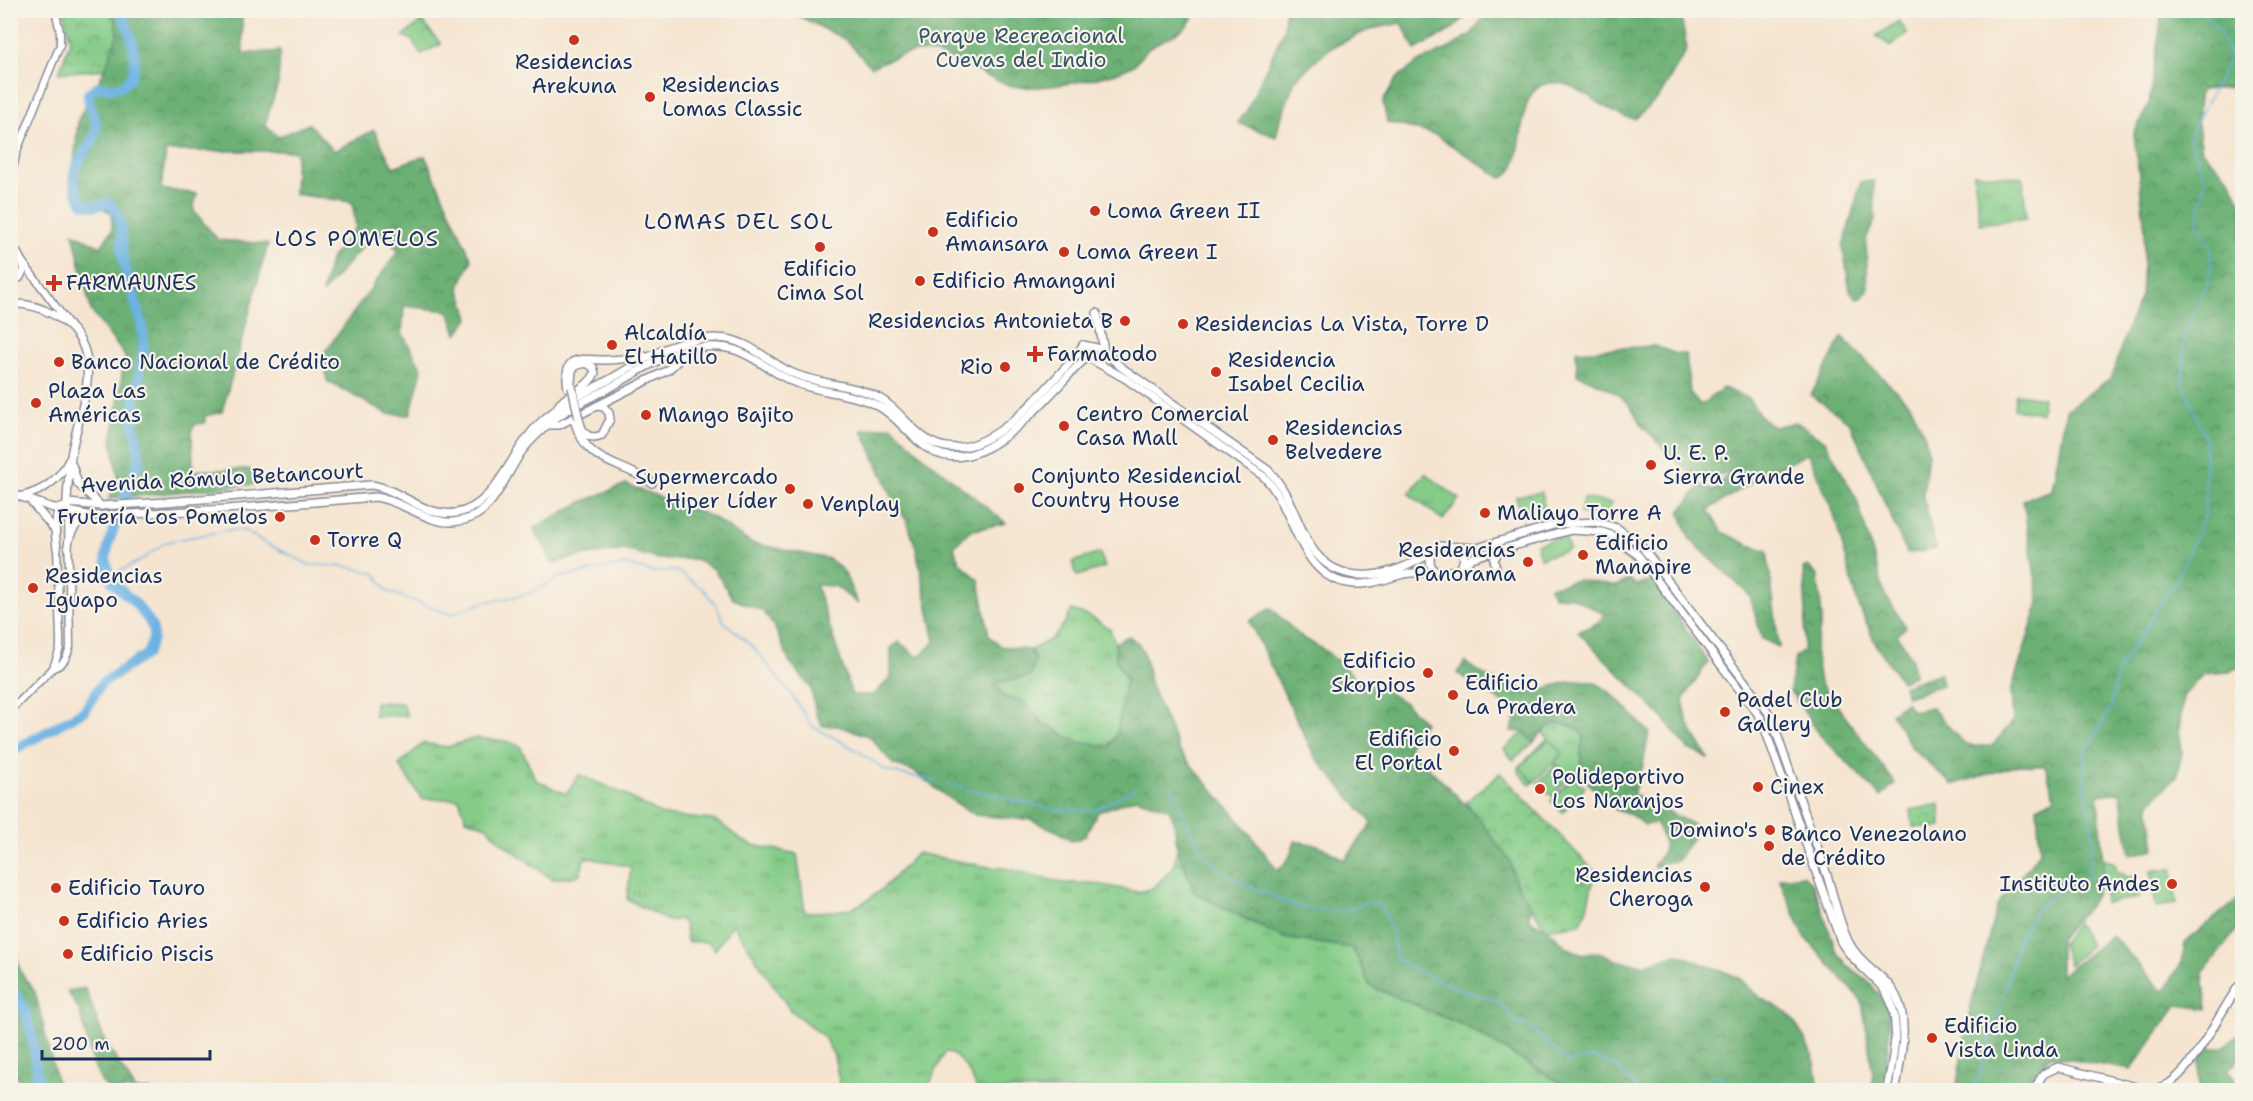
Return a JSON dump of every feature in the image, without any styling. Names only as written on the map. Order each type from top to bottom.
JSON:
[{"type":"main road","points":[[10,304],[38,307],[69,324],[86,352],[88,370],[85,397],[71,455],[68,512]]},
{"type":"main road","points":[[1097,313],[1102,344],[1106,353]]},
{"type":"main road","name":"Avenida Rómulo Betancourt","points":[[67,503],[101,506],[371,485],[392,490],[438,513],[461,512],[482,502],[528,435],[556,409],[650,355],[689,341],[716,338],[735,340],[791,372],[877,397],[928,440],[941,446],[955,447],[981,442],[1010,424],[1036,401],[1069,366],[1083,345]]},
{"type":"main road","points":[[1887,1090],[1894,1029],[1891,1003],[1883,987],[1852,959],[1841,942],[1761,718],[1646,563],[1620,540],[1602,532],[1571,530],[1472,558],[1457,570],[1449,573],[1412,573],[1360,584],[1342,582],[1331,577],[1313,561],[1303,548],[1279,495],[1263,476],[1126,379],[1087,357],[1083,345],[1095,346],[1106,353],[1121,367],[1268,470],[1285,490],[1311,547],[1334,570],[1365,577],[1406,566],[1442,546],[1477,548],[1557,524],[1596,522],[1617,528],[1640,544],[1768,712],[1825,870],[1846,936],[1857,955],[1890,986],[1899,1004],[1903,1038],[1896,1090]]},
{"type":"main road","name":"Avenida Rómulo Betancourt","points":[[10,493],[68,512],[92,516],[376,497],[390,499],[438,521],[461,520],[482,511],[523,450],[546,425],[651,364],[671,354],[690,349],[730,347],[753,357],[792,381],[872,403],[883,409],[928,449],[939,454],[952,455],[981,451],[1010,433],[1036,410],[1087,357]]},
{"type":"main road","points":[[546,425],[559,424],[668,370],[690,349]]},
{"type":"main road","points":[[650,355],[615,360],[577,359],[566,371],[581,439],[596,456],[639,474],[652,483]]},
{"type":"main road","points":[[556,409],[563,399],[592,379],[595,373],[591,365],[580,363],[573,368],[570,388]]},
{"type":"main road","points":[[577,420],[587,436],[595,438],[602,435],[610,416],[607,409],[597,406]]},
{"type":"main road","points":[[22,496],[39,491],[52,483],[64,470],[71,455]]},
{"type":"main road","points":[[71,455],[78,484],[101,506]]},
{"type":"main road","points":[[22,496],[36,506],[55,530],[57,549]]},
{"type":"main road","points":[[69,546],[74,528],[80,521],[92,516]]},
{"type":"main road","points":[[1461,547],[1464,558],[1462,565]]},
{"type":"main road","points":[[1497,572],[1494,560],[1499,549]]},
{"type":"main road","points":[[1432,552],[1430,564],[1437,573]]},
{"type":"main road","points":[[2034,1090],[2043,1074],[2058,1067],[2144,1089],[2166,1086],[2182,1071],[2202,1045],[2242,982]]},
{"type":"street","points":[[10,182],[17,151],[60,45],[61,38],[55,10]]},
{"type":"street","points":[[10,239],[22,261],[69,324]]},
{"type":"street","points":[[10,255],[22,261],[24,267],[22,276],[10,282]]},
{"type":"street","points":[[10,711],[53,668],[60,648],[56,518],[59,509],[67,503]]},
{"type":"street","points":[[53,668],[65,661],[71,642],[68,512]]},
{"type":"green space","points":[[1285,10],[1471,11],[1452,30],[1415,50],[1402,23],[1371,29],[1329,49],[1295,80],[1276,137],[1238,123],[1246,112],[1284,30]]},
{"type":"green space","points":[[64,11],[111,11],[118,32],[105,69],[59,73],[70,41]]},
{"type":"green space","points":[[110,11],[242,11],[243,54],[280,51],[278,84],[265,124],[278,137],[309,124],[334,151],[374,130],[393,167],[425,156],[472,260],[459,287],[469,318],[457,334],[449,311],[404,306],[402,333],[422,369],[410,415],[388,414],[327,381],[324,353],[399,250],[375,232],[322,294],[330,260],[356,227],[352,202],[294,194],[296,151],[166,151],[161,189],[197,194],[193,210],[218,240],[268,244],[222,412],[205,416],[205,423],[196,424],[192,429],[193,471],[249,469],[259,484],[109,499],[118,476],[112,442],[125,356],[91,311],[73,233],[101,247],[112,230],[112,213],[79,195],[73,177],[78,120],[105,69]]},
{"type":"green space","name":"Parque Recreacional Cuevas del Indio","points":[[789,11],[1195,11],[1187,26],[1155,44],[1132,66],[1121,71],[1056,85],[1024,87],[1004,84],[951,59],[928,52],[904,54],[871,67],[846,40]]},
{"type":"green space","points":[[1488,11],[1680,11],[1687,49],[1660,96],[1635,119],[1612,111],[1565,84],[1554,82],[1542,85],[1533,92],[1527,104],[1515,162],[1510,173],[1501,178],[1436,135],[1387,122],[1383,102],[1397,78],[1420,61],[1450,48],[1472,33]]},
{"type":"green space","points":[[2160,11],[2242,12],[2242,87],[2200,90],[2197,119],[2202,151],[2229,178],[2242,203],[2242,577],[2235,584],[2242,602],[2242,665],[2229,672],[2203,674],[2183,696],[2179,730],[2182,752],[2177,776],[2149,803],[2155,849],[2130,855],[2120,792],[2098,795],[2104,878],[2089,906],[2060,938],[2060,976],[2112,935],[2163,992],[2182,962],[2185,943],[2242,895],[2242,923],[2203,973],[2207,1009],[2177,1005],[2131,1070],[2050,1056],[2029,1081],[2027,1090],[1956,1090],[1968,1017],[1997,905],[2040,852],[2037,807],[2055,798],[2045,766],[2019,765],[1952,785],[1912,748],[1891,713],[1906,702],[1912,711],[1931,707],[1964,743],[1974,746],[1992,746],[2013,721],[2011,691],[2039,602],[2023,500],[2052,490],[2066,410],[2112,377],[2127,329],[2141,296],[2145,229],[2134,133],[2149,104],[2161,20]]},
{"type":"green space","points":[[422,21],[441,44],[421,54],[412,40],[403,36]]},
{"type":"green space","points":[[1899,21],[1907,33],[1891,46],[1876,36]]},
{"type":"green space","points":[[1974,173],[2023,178],[2026,218],[1980,224]]},
{"type":"green space","points":[[1874,181],[1875,220],[1866,239],[1868,290],[1862,298],[1857,299],[1850,291],[1843,246],[1861,182]]},
{"type":"green space","points":[[1842,337],[1911,406],[1925,436],[1928,453],[1923,496],[1936,549],[1907,554],[1850,423],[1811,395]]},
{"type":"green space","points":[[1654,346],[1677,354],[1686,354],[1690,393],[1701,405],[1723,388],[1748,398],[1762,418],[1774,427],[1796,422],[1825,441],[1857,500],[1885,595],[1906,627],[1897,635],[1912,659],[1914,676],[1901,681],[1877,647],[1858,604],[1834,514],[1808,453],[1755,480],[1708,510],[1722,532],[1751,546],[1767,550],[1779,647],[1762,639],[1750,596],[1690,539],[1680,512],[1701,485],[1713,491],[1731,471],[1704,479],[1685,470],[1641,425],[1628,403],[1608,388],[1577,374],[1576,351]]},
{"type":"green space","points":[[2016,394],[2043,398],[2041,413],[2014,409]]},
{"type":"green space","points":[[892,426],[922,455],[1006,523],[969,531],[954,547],[960,563],[979,580],[989,636],[1000,646],[1030,650],[1035,660],[1031,676],[995,683],[1004,697],[1024,702],[1043,723],[1079,743],[1109,747],[1117,733],[1126,679],[1116,660],[1115,643],[1129,636],[1139,644],[1144,654],[1151,686],[1180,752],[1244,826],[1278,871],[1289,858],[1295,841],[1318,845],[1345,860],[1372,823],[1315,757],[1249,621],[1271,608],[1300,636],[1326,651],[1360,681],[1386,691],[1405,703],[1424,722],[1408,747],[1508,847],[1533,906],[1529,915],[1531,920],[1549,930],[1569,949],[1583,954],[1593,952],[1604,954],[1618,961],[1644,965],[1677,954],[1738,977],[1759,997],[1785,1011],[1793,1020],[1805,1039],[1815,1062],[1819,1090],[1573,1090],[1465,1026],[1370,986],[1353,948],[1284,938],[1195,893],[1177,847],[1174,820],[1169,809],[1136,798],[1098,812],[1085,836],[1073,841],[1031,820],[975,815],[913,771],[893,764],[869,736],[838,726],[823,726],[816,714],[811,688],[789,661],[775,628],[763,611],[733,599],[714,569],[695,559],[658,559],[625,550],[586,555],[553,563],[534,528],[582,502],[626,484],[712,517],[751,543],[830,559],[844,572],[858,604],[835,586],[816,585],[852,695],[874,695],[891,677],[891,648],[899,642],[918,657],[935,642],[916,548],[907,521],[895,503],[862,430]]},
{"type":"green space","points":[[1425,473],[1459,499],[1443,520],[1409,494]]},
{"type":"green space","points":[[1542,492],[1544,507],[1519,511],[1516,496]]},
{"type":"green space","points":[[1583,498],[1611,503],[1608,518],[1580,513]]},
{"type":"green space","points":[[1565,536],[1569,550],[1540,558],[1536,544]]},
{"type":"green space","points":[[1100,553],[1105,567],[1077,576],[1072,562]]},
{"type":"green space","points":[[1808,566],[1818,576],[1822,619],[1815,650],[1820,683],[1895,783],[1881,797],[1820,735],[1790,691],[1795,658],[1804,650],[1806,612],[1803,568]]},
{"type":"green space","points":[[1630,579],[1635,585],[1654,581],[1708,662],[1683,700],[1688,724],[1708,758],[1688,749],[1664,719],[1578,632],[1601,621],[1604,614],[1572,597],[1554,596],[1549,587],[1578,580],[1617,586]]},
{"type":"green space","points":[[1072,610],[1091,617],[1110,629],[1115,643],[1116,660],[1126,679],[1117,733],[1109,747],[1079,743],[1043,723],[1024,703],[1004,697],[995,683],[1031,676],[1035,660],[1030,650],[1056,635]]},
{"type":"green space","points":[[1465,662],[1491,678],[1512,687],[1533,690],[1575,681],[1587,681],[1600,685],[1615,697],[1649,732],[1643,765],[1633,794],[1694,825],[1695,834],[1677,861],[1667,862],[1654,868],[1654,864],[1664,849],[1664,841],[1656,823],[1644,825],[1631,815],[1616,810],[1581,776],[1581,747],[1584,739],[1580,730],[1565,724],[1553,725],[1543,731],[1533,743],[1524,732],[1511,731],[1517,715],[1512,708],[1457,673]]},
{"type":"green space","points":[[1940,673],[1942,685],[1907,697],[1903,686]]},
{"type":"green space","points":[[375,702],[402,703],[407,716],[374,716]]},
{"type":"green space","points":[[1559,723],[1571,725],[1580,730],[1584,739],[1581,747],[1581,776],[1570,776],[1557,764],[1551,765],[1563,753],[1520,767],[1534,782],[1530,785],[1519,773],[1519,767],[1548,738],[1543,733],[1545,727]]},
{"type":"green space","points":[[1524,732],[1533,743],[1513,760],[1504,749]]},
{"type":"green space","points":[[476,738],[505,741],[520,746],[536,780],[566,794],[579,775],[622,793],[662,815],[712,820],[721,824],[741,840],[753,845],[797,854],[805,912],[837,911],[857,906],[886,886],[917,853],[1010,869],[1063,883],[1092,883],[1138,892],[1153,888],[1170,871],[1175,861],[1177,847],[1195,893],[1284,938],[1353,948],[1370,986],[1465,1026],[1573,1090],[977,1090],[962,1062],[947,1052],[944,1053],[927,1090],[837,1090],[839,1080],[834,1056],[824,1037],[790,1010],[733,924],[715,950],[708,942],[687,942],[685,925],[680,919],[668,921],[627,899],[631,867],[585,857],[580,874],[552,879],[502,843],[486,826],[466,819],[459,799],[422,799],[399,765],[423,743],[447,747]]},
{"type":"green space","points":[[1549,739],[1563,753],[1534,782],[1520,767]]},
{"type":"green space","points":[[1557,764],[1570,776],[1552,796],[1538,783]]},
{"type":"green space","points":[[1500,773],[1595,872],[1586,912],[1580,924],[1546,929],[1516,883],[1510,860],[1466,802]]},
{"type":"green space","points":[[1573,777],[1585,787],[1563,812],[1551,801]]},
{"type":"green space","points":[[1940,804],[1941,827],[1913,827],[1911,810]]},
{"type":"green space","points":[[2103,858],[2115,863],[2117,871],[2128,877],[2136,876],[2139,898],[2104,903]]},
{"type":"green space","points":[[2172,868],[2177,904],[2156,907],[2151,871]]},
{"type":"green space","points":[[1803,875],[1813,884],[1836,950],[1847,965],[1870,983],[1887,1004],[1890,1028],[1883,1090],[1870,1090],[1873,1075],[1862,1001],[1804,936],[1779,878]]},
{"type":"green space","points":[[2077,923],[2091,945],[2069,965],[2062,943]]},
{"type":"green space","points":[[11,934],[21,973],[35,992],[59,1090],[22,1090],[20,1079],[11,1074],[11,1036],[18,1032],[11,1017]]},
{"type":"green space","points":[[85,988],[106,1044],[136,1090],[112,1090],[102,1083],[93,1063],[79,1010],[67,991]]},
{"type":"green space","points":[[2237,1036],[2242,1036],[2242,1057],[2227,1071],[2236,1080],[2232,1090],[2199,1090],[2199,1062],[2207,1045],[2222,1048]]},
{"type":"waterway","points":[[10,752],[84,711],[102,683],[147,654],[153,639],[153,629],[149,621],[137,605],[112,582],[106,557],[110,539],[139,460],[132,417],[144,347],[142,324],[123,260],[121,226],[117,212],[109,203],[95,206],[84,204],[76,191],[74,179],[75,169],[95,135],[96,122],[88,94],[96,87],[120,87],[128,81],[133,72],[132,39],[118,10]]},
{"type":"waterway","points":[[1974,1090],[2001,1005],[2018,940],[2039,906],[2065,886],[2088,878],[2093,838],[2086,790],[2084,754],[2111,708],[2118,670],[2177,579],[2205,515],[2205,438],[2183,382],[2184,334],[2208,282],[2212,249],[2198,223],[2205,180],[2189,137],[2230,57],[2220,32],[2202,10]]},
{"type":"waterway","points":[[110,576],[140,561],[166,542],[229,530],[245,531],[310,565],[344,566],[375,573],[387,591],[450,614],[485,602],[529,594],[558,578],[601,569],[627,565],[652,572],[677,571],[704,590],[716,605],[724,622],[752,646],[791,694],[812,726],[853,748],[887,771],[937,782]]},
{"type":"waterway","points":[[946,784],[1055,810],[1095,810],[1135,788]]},
{"type":"waterway","points":[[1171,786],[1201,852],[1232,878],[1300,908],[1346,911],[1364,903],[1380,904],[1391,928],[1397,959],[1456,988],[1500,1002],[1515,1022],[1531,1026],[1567,1062],[1596,1058],[1620,1069],[1638,1090]]},
{"type":"waterway","points":[[10,986],[19,1000],[29,1025],[40,1090]]},
{"type":"waterway","points":[[1660,1090],[1703,1083],[1715,1075],[1724,1078],[1729,1090]]},
{"type":"place","name":"Residencias Arekuna","points":[[574,40]]},
{"type":"place","name":"Residencias Lomas Classic","points":[[650,97]]},
{"type":"place","name":"Loma Green II","points":[[1095,211]]},
{"type":"place","name":"Edificio Amansara","points":[[933,232]]},
{"type":"place","name":"Edificio Cima Sol","points":[[820,247]]},
{"type":"place","name":"Loma Green I","points":[[1064,252]]},
{"type":"place","name":"Edificio Amangani","points":[[920,281]]},
{"type":"place","name":"FARMAUNES","points":[[54,283]]},
{"type":"place","name":"Residencias Antonieta B","points":[[1125,321]]},
{"type":"place","name":"Residencias La Vista, Torre D","points":[[1183,324]]},
{"type":"place","name":"Alcaldía El Hatillo","points":[[612,345]]},
{"type":"place","name":"Farmatodo","points":[[1035,354]]},
{"type":"place","name":"Banco Nacional de Crédito","points":[[59,362]]},
{"type":"place","name":"Rio","points":[[1005,367]]},
{"type":"place","name":"Residencia Isabel Cecilia","points":[[1216,372]]},
{"type":"place","name":"Plaza Las Américas","points":[[36,403]]},
{"type":"place","name":"Mango Bajito","points":[[646,415]]},
{"type":"place","name":"Centro Comercial Casa Mall","points":[[1064,426]]},
{"type":"place","name":"Residencias Belvedere","points":[[1273,440]]},
{"type":"place","name":"U. E. P. Sierra Grande","points":[[1651,465]]},
{"type":"place","name":"Conjunto Residencial Country House","points":[[1019,488]]},
{"type":"place","name":"Supermercado Hiper Líder","points":[[790,489]]},
{"type":"place","name":"Venplay","points":[[808,504]]},
{"type":"place","name":"Maliayo Torre A","points":[[1485,513]]},
{"type":"place","name":"Frutería Los Pomelos","points":[[280,517]]},
{"type":"place","name":"Torre Q","points":[[315,540]]},
{"type":"place","name":"Edificio Manapire","points":[[1583,555]]},
{"type":"place","name":"Residencias Panorama","points":[[1528,562]]},
{"type":"place","name":"Residencias Iguapo","points":[[33,588]]},
{"type":"place","name":"Edificio Skorpios","points":[[1428,673]]},
{"type":"place","name":"Edificio La Pradera","points":[[1453,695]]},
{"type":"place","name":"Padel Club Gallery","points":[[1725,712]]},
{"type":"place","name":"Edificio El Portal","points":[[1454,751]]},
{"type":"place","name":"Cinex","points":[[1758,787]]},
{"type":"place","name":"Polideportivo Los Naranjos","points":[[1540,789]]},
{"type":"place","name":"Domino's","points":[[1770,830]]},
{"type":"place","name":"Banco Venezolano de Crédito","points":[[1769,846]]},
{"type":"place","name":"Instituto Andes","points":[[2172,884]]},
{"type":"place","name":"Residencias Cheroga","points":[[1705,887]]},
{"type":"place","name":"Edificio Tauro","points":[[56,888]]},
{"type":"place","name":"Edificio Aries","points":[[64,921]]},
{"type":"place","name":"Edificio Piscis","points":[[68,954]]},
{"type":"place","name":"Edificio Vista Linda","points":[[1932,1038]]},
{"type":"district","name":"LOMAS DEL SOL","points":[[739,221]]},
{"type":"district","name":"LOS POMELOS","points":[[357,238]]}]
